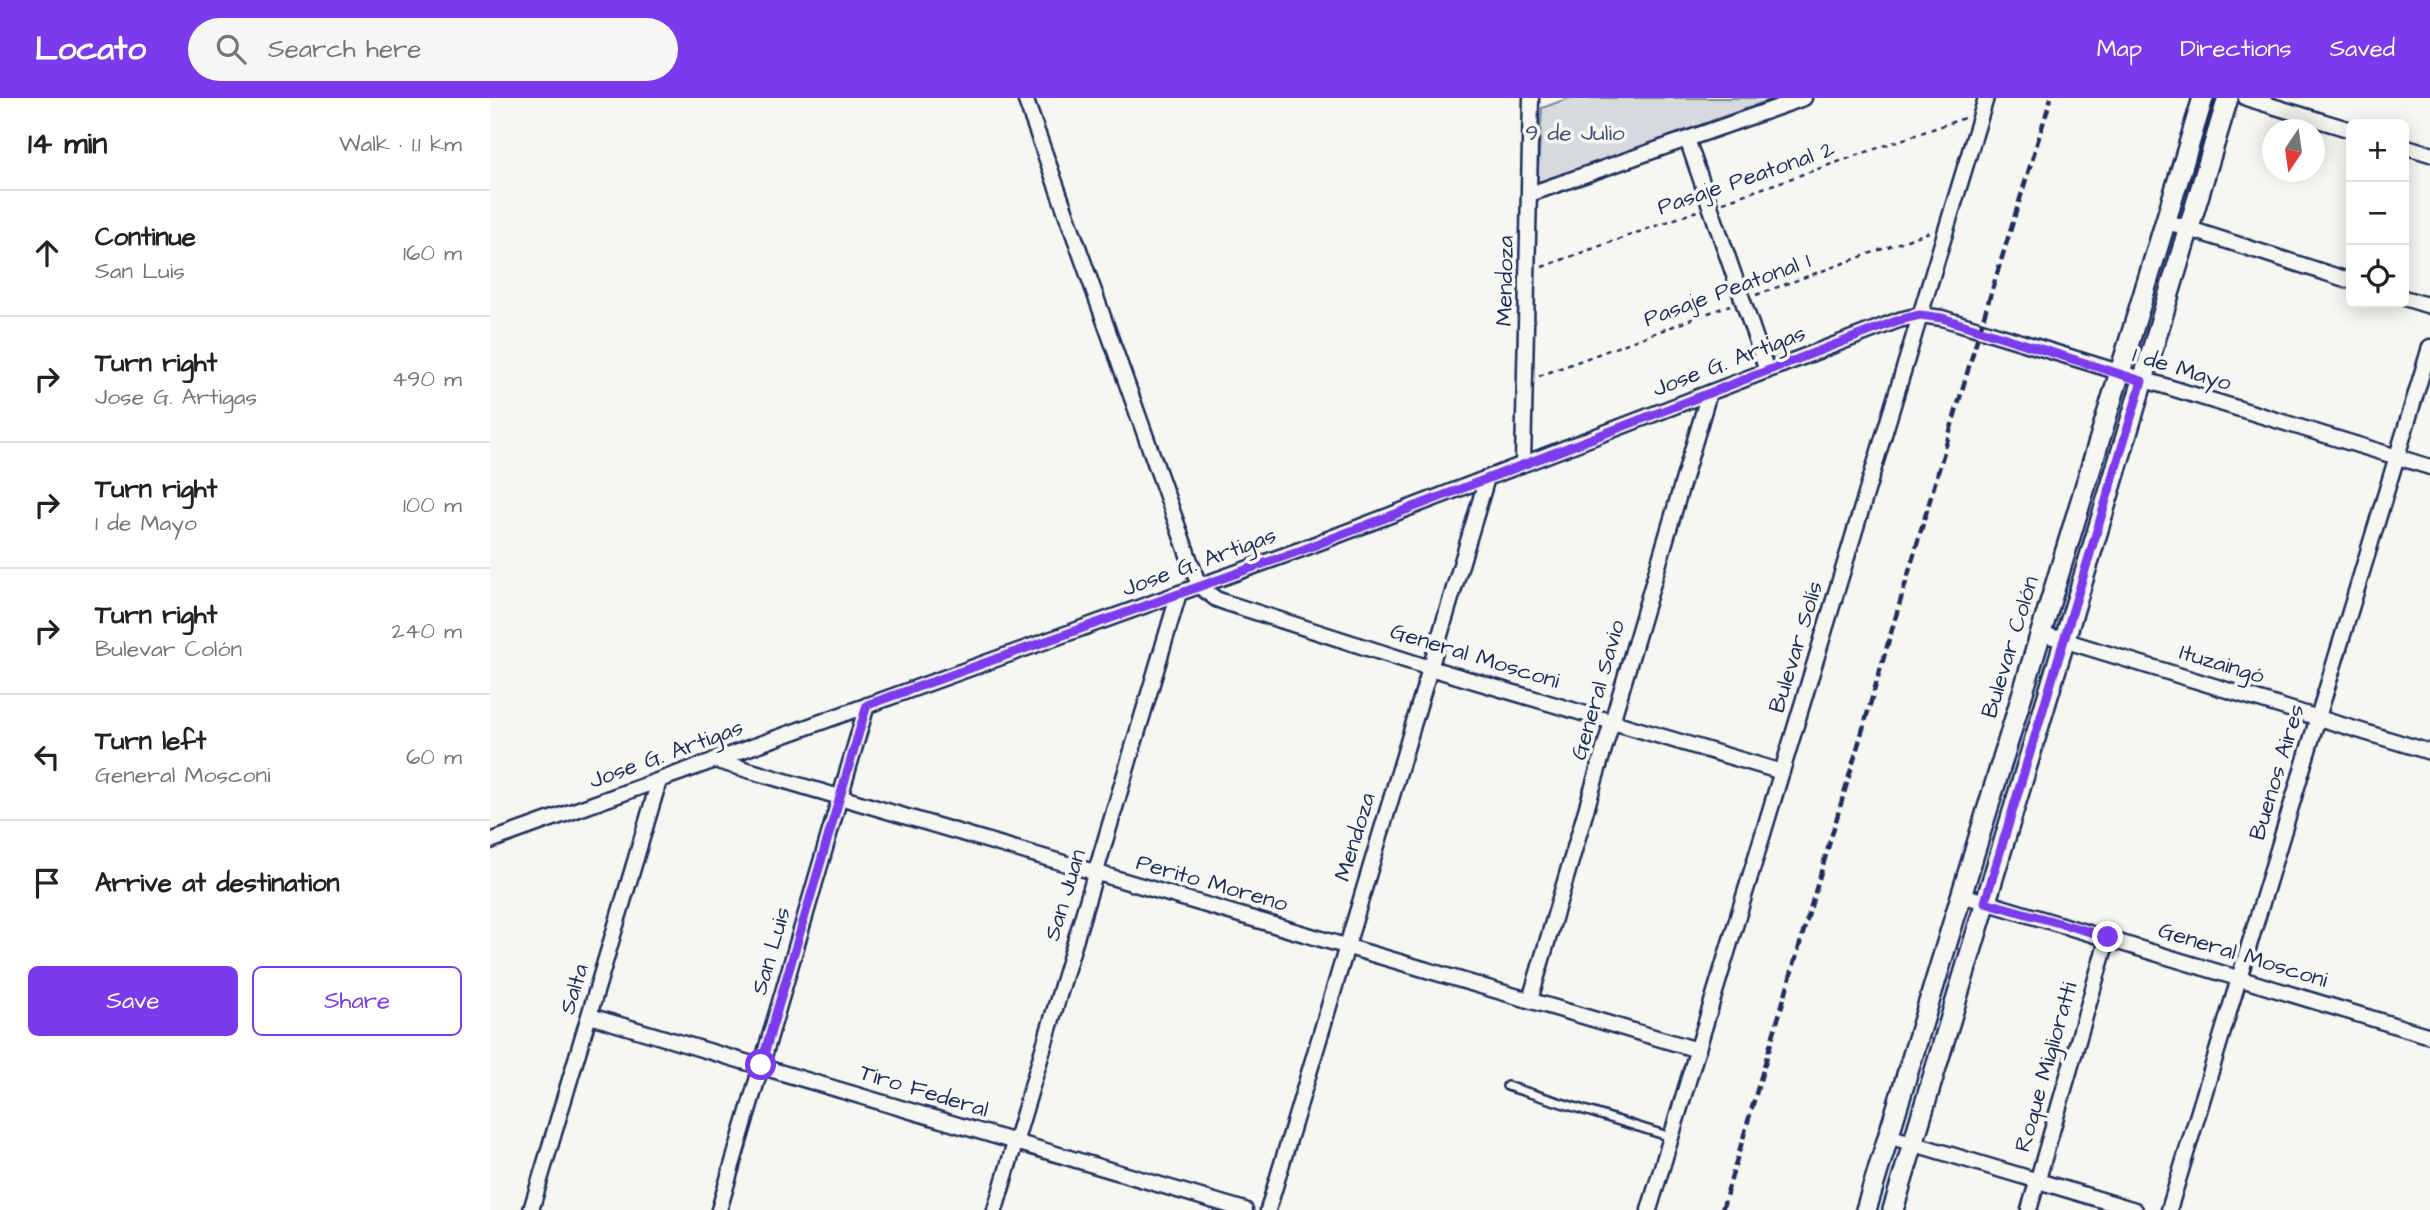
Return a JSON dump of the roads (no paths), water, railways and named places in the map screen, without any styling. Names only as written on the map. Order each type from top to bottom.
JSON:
[{"type":"main road","name":"Bulevar Colón","points":[[1866,1210],[2203,98]]},
{"type":"main road","points":[[1893,1210],[2228,98]]},
{"type":"street","points":[[1026,98],[1199,586]]},
{"type":"street","name":"Mendoza","points":[[1523,464],[1531,98]]},
{"type":"street","points":[[1530,194],[1804,98]]},
{"type":"street","name":"Bulevar Solís","points":[[1650,1210],[1986,98]]},
{"type":"street","points":[[2246,98],[2346,128]]},
{"type":"street","points":[[1687,139],[1767,371]]},
{"type":"street","points":[[2409,148],[2430,154]]},
{"type":"street","points":[[2165,221],[2346,279]]},
{"type":"street","points":[[2409,300],[2430,306]]},
{"type":"street","name":"Jose G. Artigas","points":[[490,841],[1302,550],[1899,320],[1920,315]]},
{"type":"street","name":"1 de Mayo","points":[[1920,315],[1942,318],[2430,467]]},
{"type":"street","name":"Buenos Aires","points":[[2169,1210],[2430,347]]},
{"type":"street","name":"General Savio","points":[[1530,1000],[1709,393]]},
{"type":"street","name":"Mendoza","points":[[1268,1210],[1487,478]]},
{"type":"street","name":"General Mosconi","points":[[1199,586],[1216,599],[1430,668],[1782,772]]},
{"type":"street","name":"San Juan","points":[[995,1210],[1179,593]]},
{"type":"street","name":"Ituzaingó","points":[[2040,633],[2430,752]]},
{"type":"street","name":"San Luis","points":[[719,1210],[867,705]]},
{"type":"street","name":"Perito Moreno","points":[[714,760],[1698,1049]]},
{"type":"street","name":"Salta","points":[[531,1210],[659,781]]},
{"type":"street","name":"General Mosconi","points":[[1962,895],[2430,1036]]},
{"type":"street","name":"Roque Miglioratti","points":[[2029,1210],[2108,937]]},
{"type":"street","name":"Tiro Federal","points":[[590,1016],[1245,1210]]},
{"type":"street","points":[[1888,1136],[2135,1210]]},
{"type":"lane","points":[[1507,1086],[1671,1137]]},
{"type":"railway","points":[[1722,1210],[1980,329],[2051,98]]},
{"type":"park label","name":"9 de Julio","points":[[1575,133]]}]
